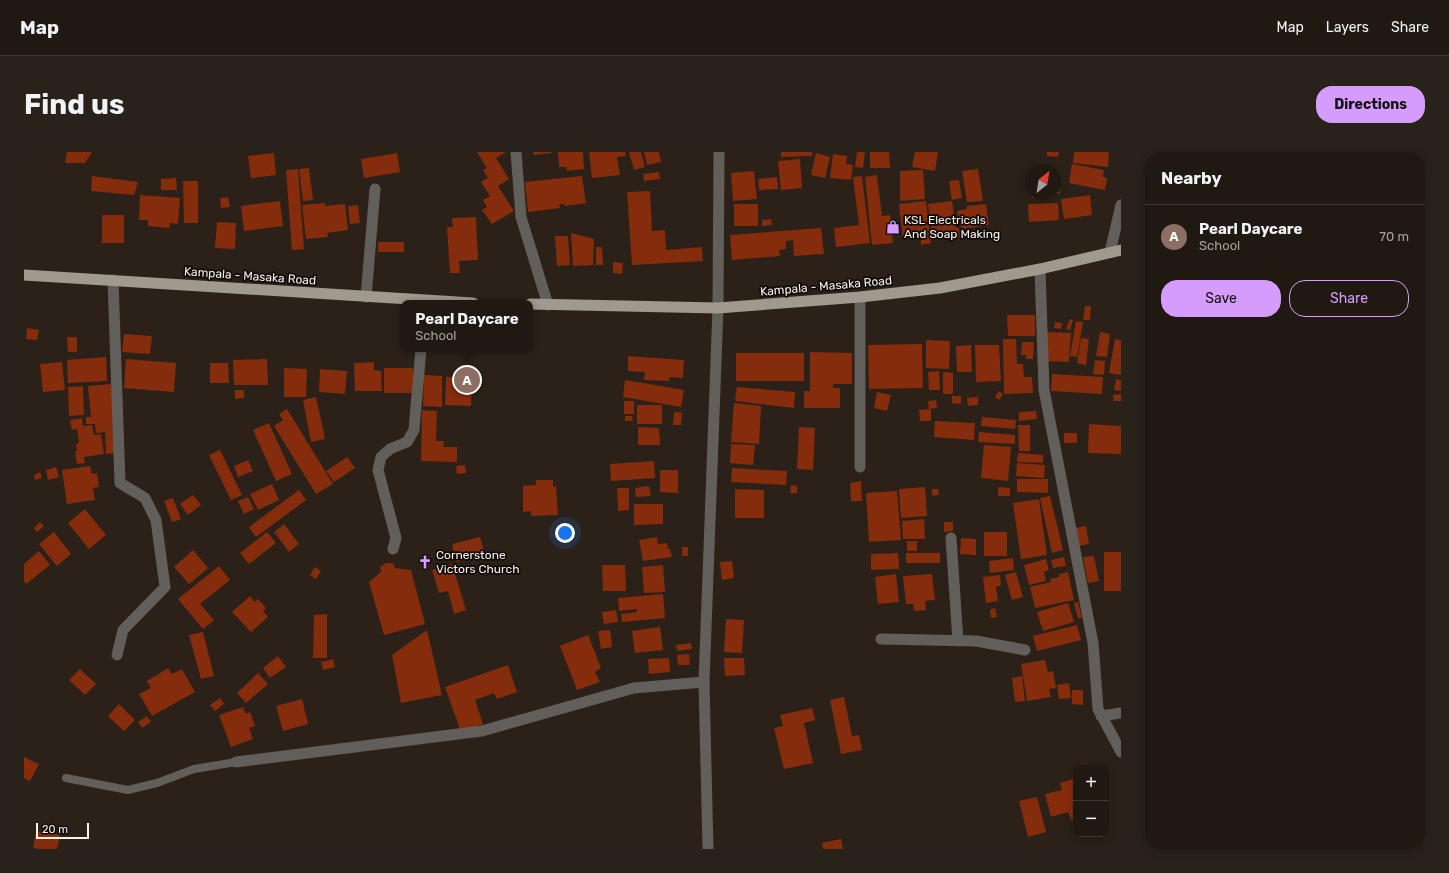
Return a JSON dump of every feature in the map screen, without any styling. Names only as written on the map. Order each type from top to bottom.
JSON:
[{"type":"main road","name":"Kampala - Masaka Road","points":[[533,304],[718,308],[860,297],[940,288],[1040,269],[1116,251]]},
{"type":"main road","name":"Kampala - Masaka Road","points":[[24,275],[401,300]]},
{"type":"street","points":[[516,152],[521,217],[548,305]]},
{"type":"street","points":[[708,849],[704,682],[718,308],[719,152]]},
{"type":"street","points":[[366,297],[375,189]]},
{"type":"street","points":[[1116,251],[1121,205]]},
{"type":"street","points":[[1040,269],[1044,390],[1093,642],[1098,709],[1121,752]]},
{"type":"street","points":[[113,280],[120,483],[145,498],[156,520],[165,587],[123,630],[117,655]]},
{"type":"street","points":[[860,297],[860,467]]},
{"type":"street","points":[[392,549],[396,538],[378,470],[381,457],[390,449],[407,442],[414,430],[421,352]]},
{"type":"street","points":[[951,538],[958,641]]},
{"type":"street","points":[[882,639],[976,641],[1025,650]]},
{"type":"street","points":[[236,762],[482,731],[634,688],[704,682]]},
{"type":"street","points":[[1101,716],[1121,713]]},
{"type":"lane","points":[[66,778],[128,790],[157,783],[194,769],[236,762]]},
{"type":"building","points":[[67,152],[92,152],[85,163],[65,163]]},
{"type":"building","points":[[477,152],[506,152],[496,158],[509,179],[498,186],[514,211],[492,224],[482,210],[487,207],[483,200],[490,196],[481,182],[488,178],[483,170],[487,168]]},
{"type":"building","points":[[533,152],[551,152],[552,153],[534,155]]},
{"type":"building","points":[[558,152],[583,152],[584,169],[567,171],[566,167],[559,167]]},
{"type":"building","points":[[589,152],[625,152],[626,156],[617,157],[620,175],[592,178]]},
{"type":"building","points":[[629,152],[641,152],[645,167],[634,170]]},
{"type":"building","points":[[644,152],[659,152],[661,162],[647,165]]},
{"type":"building","points":[[781,152],[812,152],[812,156],[781,157]]},
{"type":"building","points":[[857,152],[865,152],[863,168],[855,167]]},
{"type":"building","points":[[870,152],[889,152],[890,168],[870,168]]},
{"type":"building","points":[[915,152],[938,152],[935,171],[912,167]]},
{"type":"building","points":[[1047,152],[1059,152],[1058,157],[1047,156]]},
{"type":"building","points":[[1074,152],[1109,152],[1108,167],[1073,163]]},
{"type":"building","points":[[274,153],[276,175],[251,178],[248,156]]},
{"type":"building","points":[[397,153],[400,172],[364,178],[361,159]]},
{"type":"building","points":[[816,153],[830,157],[825,178],[811,175]]},
{"type":"building","points":[[833,154],[847,156],[846,164],[853,165],[851,180],[830,178]]},
{"type":"building","points":[[800,159],[802,188],[781,190],[778,161]]},
{"type":"building","points":[[1072,164],[1104,170],[1103,177],[1107,178],[1105,190],[1069,183]]},
{"type":"building","points":[[309,168],[313,200],[303,201],[299,169]]},
{"type":"building","points":[[298,169],[304,249],[292,250],[286,170]]},
{"type":"building","points":[[978,169],[983,201],[967,202],[962,171]]},
{"type":"building","points":[[923,170],[925,199],[900,201],[900,171]]},
{"type":"building","points":[[754,171],[757,199],[733,201],[731,173]]},
{"type":"building","points":[[659,172],[660,179],[644,181],[643,174]]},
{"type":"building","points":[[877,175],[882,216],[890,215],[893,243],[872,245],[865,177]]},
{"type":"building","points":[[92,176],[138,182],[134,195],[91,191]]},
{"type":"building","points":[[582,176],[586,203],[565,206],[564,204],[559,204],[560,208],[528,212],[525,182]]},
{"type":"building","points":[[862,176],[870,243],[836,247],[834,228],[859,225],[853,177]]},
{"type":"building","points":[[777,177],[778,189],[759,190],[758,179]]},
{"type":"building","points":[[176,178],[177,190],[161,190],[161,179]]},
{"type":"building","points":[[959,180],[962,198],[952,200],[949,181]]},
{"type":"building","points":[[183,181],[198,181],[198,223],[184,223]]},
{"type":"building","points":[[650,191],[652,231],[665,230],[666,250],[702,247],[703,261],[632,265],[627,192]]},
{"type":"building","points":[[140,195],[180,198],[178,224],[170,223],[169,228],[148,226],[148,220],[139,220]]},
{"type":"building","points":[[1090,195],[1092,215],[1064,219],[1061,199]]},
{"type":"building","points":[[228,197],[230,207],[221,208],[220,198]]},
{"type":"building","points":[[280,201],[283,226],[244,231],[241,206]]},
{"type":"building","points":[[926,201],[931,243],[921,245],[921,237],[903,239],[899,204]]},
{"type":"building","points":[[952,201],[956,228],[959,228],[960,237],[951,238],[951,232],[932,234],[928,204]]},
{"type":"building","points":[[325,203],[325,206],[345,204],[348,230],[327,233],[328,237],[306,239],[302,205]]},
{"type":"building","points":[[1058,203],[1059,220],[1029,222],[1028,204]]},
{"type":"building","points":[[734,204],[758,204],[758,226],[734,226]]},
{"type":"building","points":[[986,204],[989,225],[962,229],[957,211],[967,209],[967,206]]},
{"type":"building","points":[[358,205],[360,223],[350,224],[348,206]]},
{"type":"building","points":[[102,215],[124,215],[124,243],[102,243]]},
{"type":"building","points":[[476,217],[478,260],[459,261],[460,273],[450,273],[447,227],[453,227],[452,218]]},
{"type":"building","points":[[771,219],[772,225],[762,226],[762,220]]},
{"type":"building","points":[[217,222],[236,223],[235,249],[215,248]]},
{"type":"building","points":[[821,228],[824,254],[794,256],[793,240],[786,241],[786,249],[779,250],[780,256],[732,260],[730,235]]},
{"type":"building","points":[[571,233],[594,239],[593,265],[573,266]]},
{"type":"building","points":[[555,236],[568,236],[570,265],[557,266]]},
{"type":"building","points":[[378,242],[404,242],[404,252],[378,252]]},
{"type":"building","points":[[596,247],[602,247],[603,265],[596,265]]},
{"type":"building","points":[[613,262],[623,263],[622,274],[613,273]]},
{"type":"building","points":[[1085,306],[1091,306],[1090,320],[1083,320]]},
{"type":"building","points":[[1007,315],[1035,315],[1035,336],[1008,336]]},
{"type":"building","points":[[1070,319],[1073,320],[1070,330],[1066,329]]},
{"type":"building","points":[[1076,321],[1083,322],[1077,357],[1070,356]]},
{"type":"building","points":[[1055,322],[1062,323],[1061,329],[1054,328]]},
{"type":"building","points":[[27,328],[39,330],[37,340],[26,339]]},
{"type":"building","points":[[1045,332],[1071,333],[1069,362],[1044,361]]},
{"type":"building","points":[[1100,332],[1110,334],[1107,357],[1096,356]]},
{"type":"building","points":[[124,334],[152,336],[150,354],[122,352]]},
{"type":"building","points":[[67,337],[77,337],[77,352],[68,352]]},
{"type":"building","points":[[1081,338],[1089,339],[1086,365],[1077,363]]},
{"type":"building","points":[[1003,339],[1016,339],[1017,364],[1023,364],[1024,377],[1032,377],[1033,393],[1004,394]]},
{"type":"building","points":[[1115,339],[1121,340],[1121,375],[1109,373]]},
{"type":"building","points":[[926,340],[950,341],[949,369],[926,368]]},
{"type":"building","points":[[1022,342],[1034,342],[1033,359],[1026,359],[1026,355],[1021,355]]},
{"type":"building","points":[[922,344],[923,388],[869,389],[868,345]]},
{"type":"building","points":[[971,345],[972,372],[957,372],[956,346]]},
{"type":"building","points":[[975,345],[999,345],[1001,381],[976,382]]},
{"type":"building","points":[[810,352],[852,353],[852,384],[833,384],[833,388],[840,388],[840,408],[804,408],[804,391],[810,391]]},
{"type":"building","points":[[736,353],[804,353],[804,381],[736,381]]},
{"type":"building","points":[[628,356],[684,360],[683,378],[669,377],[669,381],[644,380],[645,372],[628,371]]},
{"type":"building","points":[[106,357],[107,381],[68,383],[67,360]]},
{"type":"building","points":[[126,359],[176,363],[174,392],[124,388]]},
{"type":"building","points":[[267,359],[268,385],[234,385],[233,360]]},
{"type":"building","points":[[1095,360],[1105,361],[1104,375],[1093,374]]},
{"type":"building","points":[[62,362],[65,390],[43,392],[40,364]]},
{"type":"building","points":[[374,362],[374,370],[381,371],[382,391],[355,391],[354,363]]},
{"type":"building","points":[[210,363],[228,363],[229,383],[210,383]]},
{"type":"building","points":[[284,368],[307,369],[306,397],[284,397]]},
{"type":"building","points":[[384,368],[413,368],[413,393],[384,393]]},
{"type":"building","points":[[320,369],[347,371],[345,394],[319,392]]},
{"type":"building","points":[[939,371],[940,390],[929,390],[928,372]]},
{"type":"building","points":[[943,372],[953,373],[953,394],[943,394]]},
{"type":"building","points":[[1052,374],[1103,377],[1102,394],[1051,391]]},
{"type":"building","points":[[424,375],[442,376],[442,407],[423,406]]},
{"type":"building","points":[[446,377],[472,378],[471,406],[445,405]]},
{"type":"building","points":[[1116,379],[1121,380],[1121,391],[1114,390]]},
{"type":"building","points":[[625,380],[684,390],[681,407],[623,397]]},
{"type":"building","points":[[111,384],[118,453],[106,454],[105,432],[96,433],[95,424],[86,424],[86,417],[91,417],[88,386]]},
{"type":"building","points":[[83,386],[84,415],[69,416],[68,387]]},
{"type":"building","points":[[737,387],[795,392],[794,408],[736,401],[735,398]]},
{"type":"building","points":[[235,390],[244,390],[244,398],[235,399]]},
{"type":"building","points":[[999,391],[1003,394],[999,400],[995,397]]},
{"type":"building","points":[[877,392],[891,395],[887,411],[874,408]]},
{"type":"building","points":[[1121,394],[1121,401],[1114,401],[1113,395]]},
{"type":"building","points":[[952,396],[961,396],[961,404],[952,403]]},
{"type":"building","points":[[316,397],[325,439],[311,442],[303,400]]},
{"type":"building","points":[[978,397],[978,405],[968,406],[967,398]]},
{"type":"building","points":[[936,400],[937,408],[929,409],[928,401]]},
{"type":"building","points":[[624,401],[634,401],[634,414],[624,414]]},
{"type":"building","points":[[734,403],[761,406],[759,444],[731,442]]},
{"type":"building","points":[[637,405],[662,405],[662,424],[637,424]]},
{"type":"building","points":[[287,409],[333,484],[316,494],[274,426],[283,420],[279,414]]},
{"type":"building","points":[[931,409],[931,421],[920,421],[919,410]]},
{"type":"building","points":[[422,410],[437,411],[436,441],[444,441],[443,447],[457,447],[457,462],[421,461]]},
{"type":"building","points":[[1036,411],[1037,419],[1019,421],[1019,412]]},
{"type":"building","points":[[674,412],[682,413],[681,425],[673,425]]},
{"type":"building","points":[[625,416],[632,416],[633,421],[625,421]]},
{"type":"building","points":[[982,417],[1016,420],[1015,429],[981,426]]},
{"type":"building","points":[[82,418],[83,426],[92,425],[94,435],[101,434],[104,454],[84,457],[85,463],[77,464],[75,451],[77,451],[76,444],[79,443],[77,429],[72,430],[70,420]]},
{"type":"building","points":[[935,421],[975,423],[974,440],[934,437]]},
{"type":"building","points":[[269,423],[292,474],[276,481],[253,430]]},
{"type":"building","points":[[1089,424],[1121,426],[1121,454],[1088,453]]},
{"type":"building","points":[[1018,425],[1030,425],[1030,451],[1019,451]]},
{"type":"building","points":[[638,427],[659,428],[660,445],[638,445]]},
{"type":"building","points":[[799,427],[815,428],[813,470],[797,469]]},
{"type":"building","points":[[979,432],[1015,435],[1015,444],[978,442]]},
{"type":"building","points":[[1064,433],[1077,433],[1077,443],[1064,443]]},
{"type":"building","points":[[731,444],[755,445],[753,465],[730,463]]},
{"type":"building","points":[[984,445],[1011,447],[1008,481],[981,478]]},
{"type":"building","points":[[220,450],[242,495],[231,500],[209,455]]},
{"type":"building","points":[[1018,453],[1043,455],[1043,463],[1017,462]]},
{"type":"building","points":[[347,457],[355,468],[334,482],[326,471]]},
{"type":"building","points":[[248,460],[253,471],[238,477],[234,466]]},
{"type":"building","points":[[654,461],[655,478],[611,481],[610,464]]},
{"type":"building","points":[[1017,463],[1045,465],[1044,478],[1016,476]]},
{"type":"building","points":[[465,465],[466,473],[457,474],[456,466]]},
{"type":"building","points":[[90,466],[92,474],[97,473],[99,487],[93,488],[95,500],[67,504],[62,470]]},
{"type":"building","points":[[56,467],[59,477],[48,480],[46,470]]},
{"type":"building","points":[[732,468],[787,471],[786,485],[731,482]]},
{"type":"building","points":[[660,470],[678,470],[678,493],[660,492]]},
{"type":"building","points":[[40,472],[42,478],[35,480],[34,475]]},
{"type":"building","points":[[1017,479],[1048,479],[1048,493],[1017,492]]},
{"type":"building","points":[[536,480],[553,480],[553,487],[556,486],[558,515],[531,516],[531,511],[523,512],[523,486],[536,485]]},
{"type":"building","points":[[861,481],[862,501],[851,501],[850,483]]},
{"type":"building","points":[[272,484],[279,500],[258,510],[250,494]]},
{"type":"building","points":[[791,485],[797,486],[797,493],[790,493]]},
{"type":"building","points":[[649,486],[651,496],[636,497],[635,488]]},
{"type":"building","points":[[925,487],[927,516],[901,518],[899,489]]},
{"type":"building","points":[[998,487],[1010,488],[1010,496],[998,496]]},
{"type":"building","points":[[617,488],[629,488],[629,510],[618,511]]},
{"type":"building","points":[[735,489],[764,490],[764,518],[735,518]]},
{"type":"building","points":[[932,489],[938,489],[939,495],[932,496]]},
{"type":"building","points":[[299,490],[306,500],[256,537],[249,527]]},
{"type":"building","points":[[897,491],[901,540],[869,542],[866,493]]},
{"type":"building","points":[[193,495],[201,505],[188,515],[180,504]]},
{"type":"building","points":[[1050,496],[1063,550],[1052,553],[1040,498]]},
{"type":"building","points":[[248,497],[254,509],[244,514],[238,501]]},
{"type":"building","points":[[173,498],[181,519],[172,522],[164,501]]},
{"type":"building","points":[[1039,499],[1047,555],[1021,559],[1013,503]]},
{"type":"building","points":[[634,504],[663,504],[663,524],[634,525]]},
{"type":"building","points":[[85,509],[106,535],[89,549],[68,523]]},
{"type":"building","points":[[924,519],[925,539],[903,539],[902,521]]},
{"type":"building","points":[[40,522],[44,526],[37,532],[34,528]]},
{"type":"building","points":[[944,522],[953,522],[953,531],[944,532]]},
{"type":"building","points":[[284,524],[299,544],[289,552],[274,532]]},
{"type":"building","points":[[1086,526],[1089,544],[1078,546],[1075,528]]},
{"type":"building","points":[[54,532],[71,554],[57,566],[39,544]]},
{"type":"building","points":[[267,532],[276,543],[249,564],[240,553]]},
{"type":"building","points":[[984,532],[1007,532],[1007,556],[984,556]]},
{"type":"building","points":[[480,537],[485,554],[456,562],[452,544]]},
{"type":"building","points":[[657,537],[658,544],[667,543],[672,557],[643,561],[639,540]]},
{"type":"building","points":[[961,538],[976,539],[976,555],[960,554]]},
{"type":"building","points":[[907,541],[917,541],[917,551],[907,551]]},
{"type":"building","points":[[682,547],[688,547],[688,556],[682,556]]},
{"type":"building","points":[[193,550],[208,568],[189,584],[174,567]]},
{"type":"building","points":[[39,551],[50,565],[26,584],[24,581],[24,564]]},
{"type":"building","points":[[1104,552],[1121,552],[1121,591],[1104,591]]},
{"type":"building","points":[[898,553],[899,569],[871,570],[871,554]]},
{"type":"building","points":[[906,553],[940,553],[940,563],[906,563]]},
{"type":"building","points":[[1094,556],[1099,581],[1088,583],[1083,557]]},
{"type":"building","points":[[1064,557],[1066,566],[1053,568],[1051,560]]},
{"type":"building","points":[[1013,558],[1014,570],[990,573],[989,561]]},
{"type":"building","points":[[1046,559],[1049,570],[1044,572],[1046,581],[1029,585],[1024,565]]},
{"type":"building","points":[[732,561],[734,578],[722,580],[720,562]]},
{"type":"building","points":[[386,563],[393,563],[395,568],[411,570],[425,624],[384,635],[369,582],[381,572],[380,567]]},
{"type":"building","points":[[452,564],[466,610],[454,614],[448,591],[439,593],[432,570]]},
{"type":"building","points":[[602,565],[625,565],[626,591],[603,591]]},
{"type":"building","points":[[663,565],[665,592],[644,593],[642,567]]},
{"type":"building","points":[[219,566],[230,580],[200,604],[214,620],[203,629],[178,599]]},
{"type":"building","points":[[315,567],[321,571],[316,579],[310,575]]},
{"type":"building","points":[[1016,572],[1023,597],[1012,600],[1005,575]]},
{"type":"building","points":[[1068,572],[1074,600],[1035,608],[1030,587],[1051,582],[1050,579],[1059,577],[1059,574]]},
{"type":"building","points":[[896,574],[899,602],[878,604],[875,577]]},
{"type":"building","points":[[932,574],[935,600],[925,601],[926,610],[914,611],[913,604],[906,604],[903,576]]},
{"type":"building","points":[[1000,575],[1001,586],[996,586],[998,601],[986,603],[983,577]]},
{"type":"building","points":[[663,594],[665,618],[622,622],[621,614],[637,612],[637,609],[619,611],[618,598]]},
{"type":"building","points":[[250,596],[255,602],[258,599],[266,608],[263,611],[268,617],[251,632],[232,612]]},
{"type":"building","points":[[1078,602],[1082,618],[1078,618],[1074,603]]},
{"type":"building","points":[[1068,603],[1074,622],[1043,631],[1037,612]]},
{"type":"building","points":[[995,608],[997,617],[991,618],[990,610]]},
{"type":"building","points":[[616,610],[618,622],[604,624],[602,612]]},
{"type":"building","points":[[327,614],[327,658],[313,658],[314,615]]},
{"type":"building","points":[[726,619],[744,620],[742,653],[724,652]]},
{"type":"building","points":[[1077,625],[1081,640],[1037,651],[1033,636]]},
{"type":"building","points":[[660,627],[663,650],[635,653],[632,631]]},
{"type":"building","points":[[427,630],[442,695],[401,703],[392,655]]},
{"type":"building","points":[[610,630],[612,647],[601,649],[598,631]]},
{"type":"building","points":[[203,632],[214,676],[201,679],[189,635]]},
{"type":"building","points":[[588,635],[601,668],[595,672],[600,682],[577,690],[560,646]]},
{"type":"building","points":[[691,643],[692,649],[677,651],[676,645]]},
{"type":"building","points":[[689,654],[690,665],[678,665],[677,655]]},
{"type":"building","points":[[278,656],[286,667],[270,678],[263,668]]},
{"type":"building","points":[[669,658],[670,672],[649,674],[648,659]]},
{"type":"building","points":[[724,658],[744,658],[745,675],[725,676]]},
{"type":"building","points":[[333,659],[335,667],[323,670],[321,662]]},
{"type":"building","points":[[1045,660],[1048,672],[1053,671],[1056,688],[1049,689],[1051,697],[1027,701],[1021,664]]},
{"type":"building","points":[[508,665],[517,692],[497,699],[494,693],[475,700],[483,724],[461,732],[445,687]]},
{"type":"building","points":[[168,668],[172,674],[182,669],[195,692],[152,716],[139,694],[151,688],[147,681]]},
{"type":"building","points":[[80,669],[96,684],[85,695],[69,680]]},
{"type":"building","points":[[258,673],[268,684],[246,703],[237,693]]},
{"type":"building","points":[[1022,676],[1025,701],[1015,702],[1012,678]]},
{"type":"building","points":[[1069,683],[1071,698],[1059,699],[1057,685]]},
{"type":"building","points":[[1072,690],[1083,690],[1083,705],[1072,704]]},
{"type":"building","points":[[844,697],[852,736],[859,735],[862,750],[841,754],[830,700]]},
{"type":"building","points":[[220,698],[224,704],[215,711],[210,705]]},
{"type":"building","points":[[302,699],[308,724],[283,731],[276,706]]},
{"type":"building","points":[[119,704],[135,720],[124,731],[108,716]]},
{"type":"building","points":[[243,707],[246,714],[250,712],[255,726],[249,728],[253,739],[231,747],[219,715]]},
{"type":"building","points":[[812,708],[815,720],[804,723],[813,763],[784,769],[774,728],[783,726],[780,715]]},
{"type":"building","points":[[147,716],[151,722],[142,728],[138,722]]},
{"type":"building","points":[[24,757],[39,764],[30,781],[24,778]]},
{"type":"building","points":[[1073,779],[1073,819],[1071,820],[1068,812],[1051,817],[1045,794],[1062,790],[1060,783]]},
{"type":"building","points":[[1037,797],[1046,832],[1028,837],[1019,801]]},
{"type":"building","points":[[36,831],[60,835],[57,849],[33,849]]},
{"type":"building","points":[[841,839],[843,849],[823,849],[822,843]]},
{"type":"place","name":"KSL Electricals And Soap Making","points":[[893,227]]},
{"type":"place","name":"Pearl Daycare","points":[[467,380]]},
{"type":"place","name":"Cornerstone Victors Church","points":[[425,562]]}]
